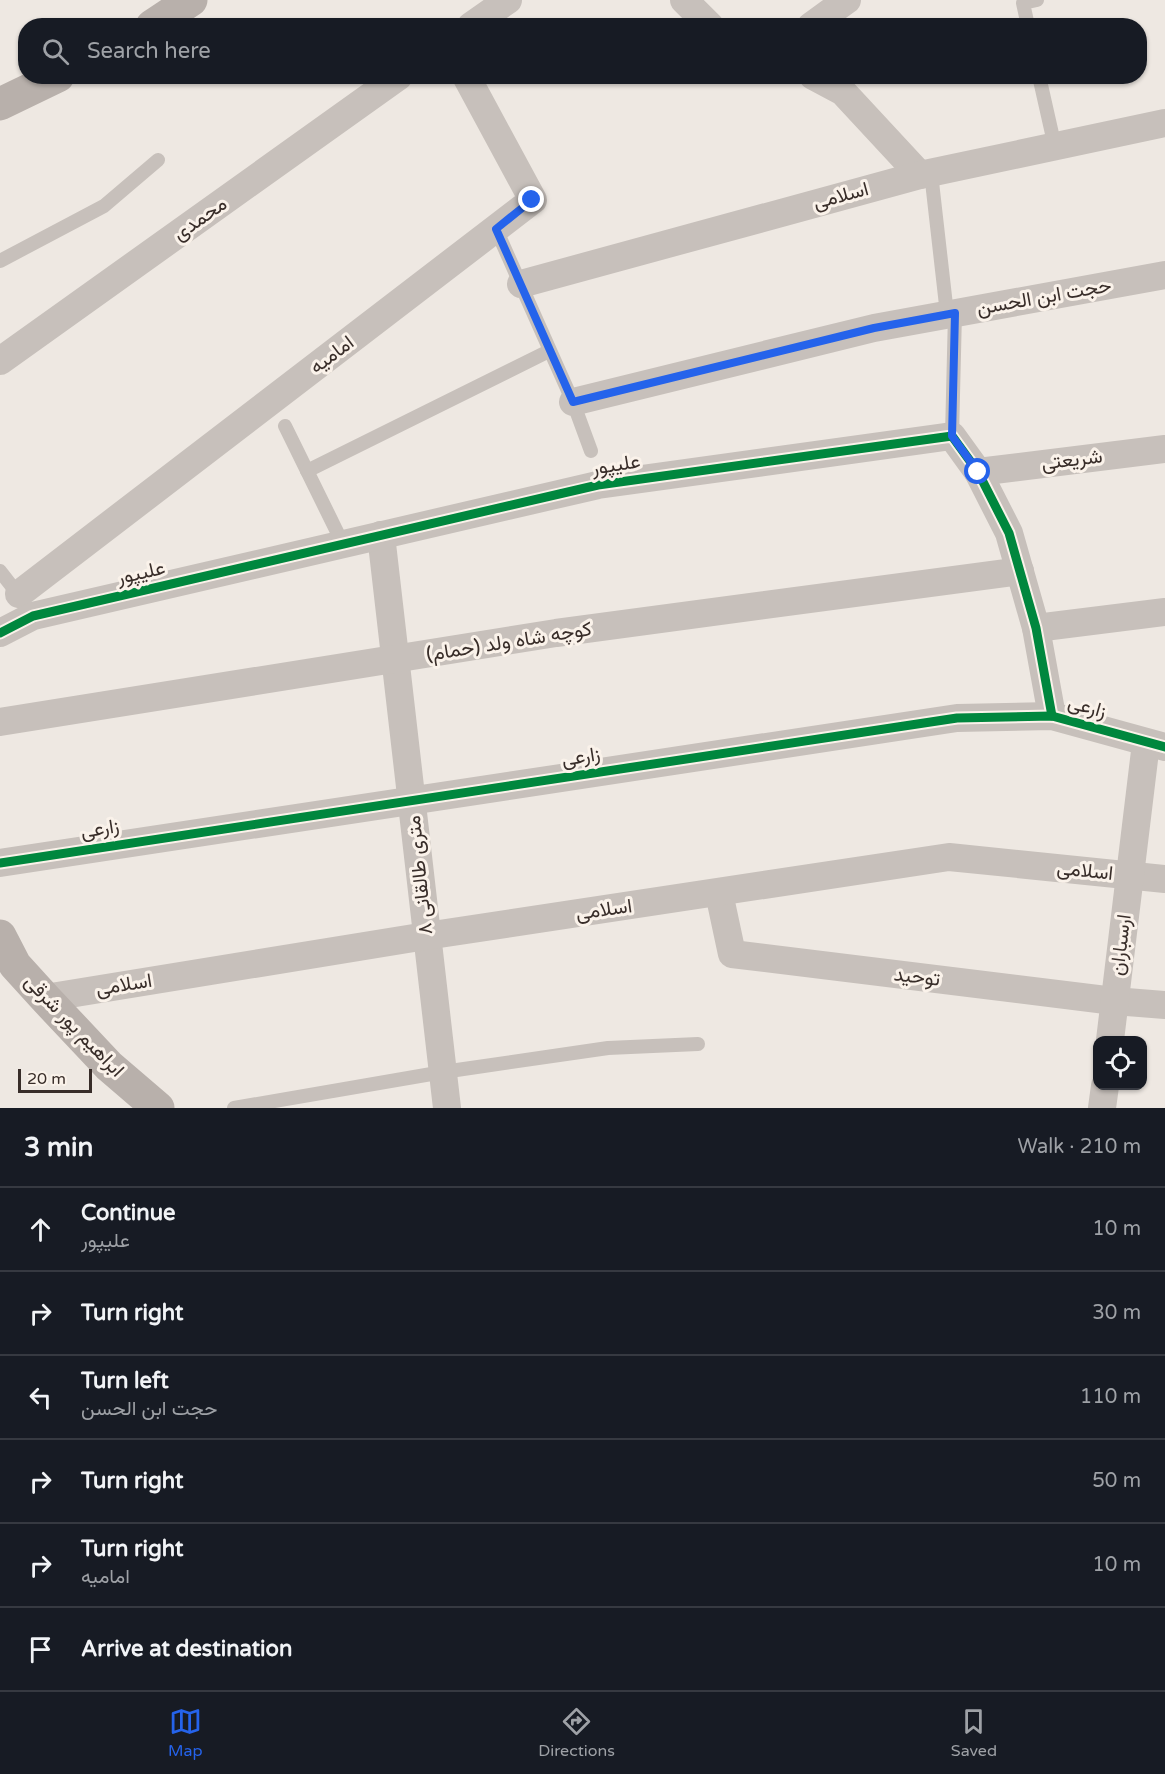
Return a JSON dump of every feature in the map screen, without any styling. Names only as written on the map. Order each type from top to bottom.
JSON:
[{"type":"street","points":[[164,18],[191,0]]},
{"type":"street","points":[[482,18],[508,0]]},
{"type":"street","points":[[684,0],[702,18]]},
{"type":"street","points":[[822,18],[847,0]]},
{"type":"street","points":[[0,104],[41,84]]},
{"type":"street","name":"محمدی","points":[[0,361],[388,84]]},
{"type":"street","name":"امامیه","points":[[26,605],[532,200],[470,84]]},
{"type":"street","points":[[828,84],[843,92],[926,174]]},
{"type":"street","name":"اسلامی","points":[[521,284],[926,174],[1165,123]]},
{"type":"street","name":"حجت ابن الحسن","points":[[573,402],[874,328],[1165,275]]},
{"type":"street","points":[[952,436],[978,472],[1009,532],[1036,628],[1052,716]]},
{"type":"street","name":"علیپور","points":[[0,633],[26,605],[344,544],[598,485],[952,436]]},
{"type":"street","name":"شریعتی","points":[[978,472],[1165,448]]},
{"type":"street","name":"۸ متری طالقانی","points":[[381,535],[447,1108]]},
{"type":"street","name":"کوچه شاه ولد (حمام)","points":[[0,722],[396,661],[556,633],[1020,571]]},
{"type":"street","points":[[1036,628],[1165,612]]},
{"type":"street","name":"زارعی","points":[[0,863],[957,718],[1052,716],[1155,745]]},
{"type":"street","name":"ارسباران","points":[[1110,1036],[1129,876],[1155,745]]},
{"type":"street","name":"اسلامی","points":[[45,998],[426,936],[949,857],[1165,879]]},
{"type":"street","name":"توحید","points":[[719,893],[732,954],[1114,1001],[1165,1005]]},
{"type":"street","name":"ابراهیم پور شرقی","points":[[0,936],[7,967],[45,998],[109,1066],[159,1108]]},
{"type":"street","points":[[1102,1108],[1104,1090]]},
{"type":"lane","points":[[1026,18],[1023,3],[1036,0]]},
{"type":"lane","points":[[1042,84],[1055,147]]},
{"type":"lane","points":[[0,261],[104,206],[158,160]]},
{"type":"lane","points":[[926,174],[951,314],[952,436]]},
{"type":"lane","points":[[496,229],[573,402],[591,451]]},
{"type":"lane","points":[[307,471],[549,351]]},
{"type":"lane","points":[[285,426],[344,544]]},
{"type":"lane","points":[[0,571],[26,605]]},
{"type":"lane","points":[[234,1108],[443,1072],[608,1048],[698,1044]]},
{"type":"cycle path","points":[[0,633],[33,616],[598,485],[952,436],[978,472],[1009,533],[1036,628],[1052,716]]},
{"type":"cycle path","points":[[0,863],[957,718],[1052,716],[1165,747]]},
{"type":"route","points":[[532,200],[496,229],[573,402],[874,328],[955,313],[952,436],[978,472]]}]
